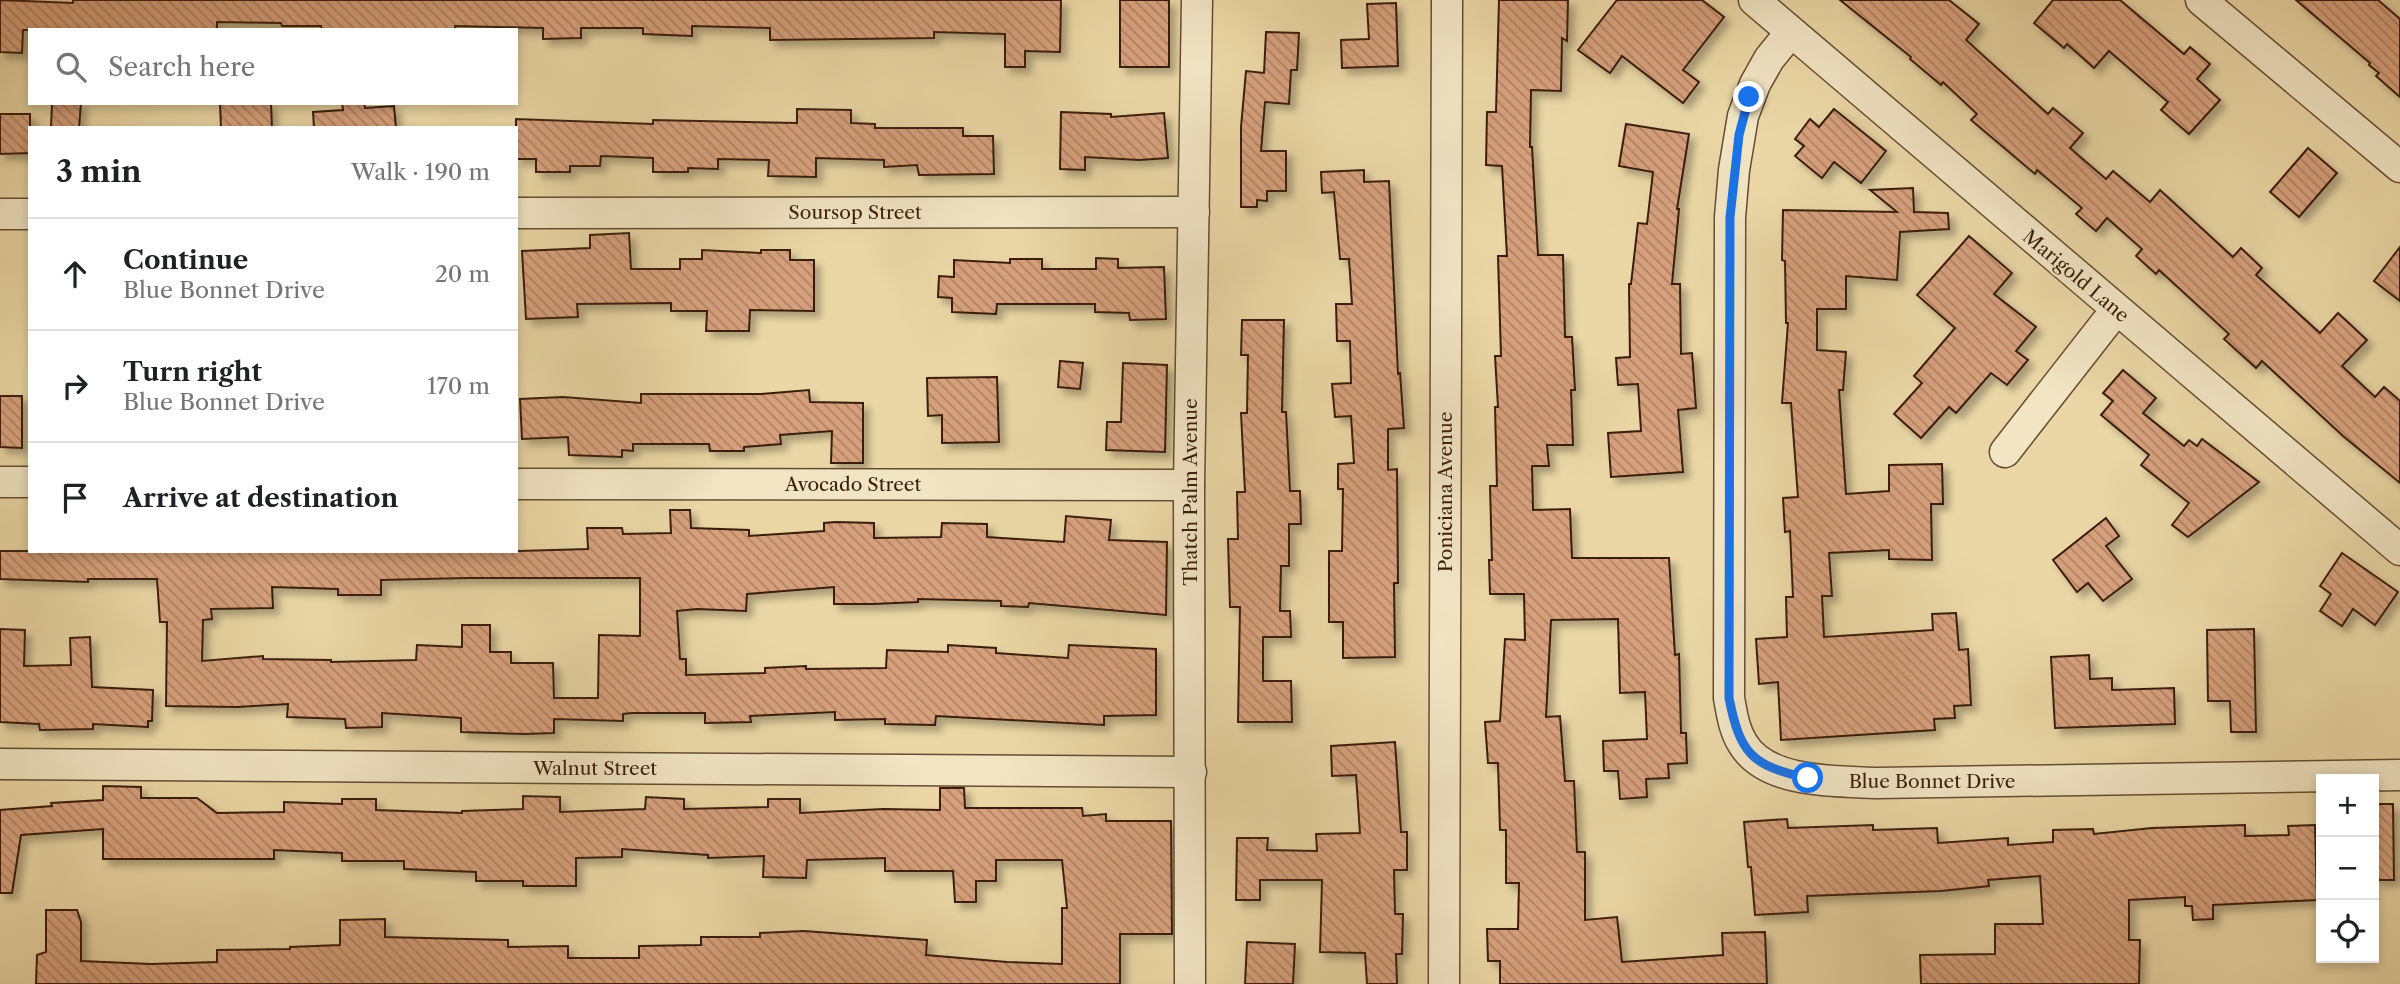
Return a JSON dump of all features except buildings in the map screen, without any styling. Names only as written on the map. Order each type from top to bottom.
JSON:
[{"type":"street","name":"Thatch Palm Avenue","points":[[1190,984],[1189,485],[1197,0]]},
{"type":"street","name":"Poniciana Avenue","points":[[1444,984],[1447,0]]},
{"type":"street","name":"Marigold Lane","points":[[1754,0],[2400,550]]},
{"type":"street","points":[[2201,0],[2400,167]]},
{"type":"street","name":"Blue Bonnet Drive","points":[[1791,32],[1760,73],[1746,106],[1739,135],[1730,217],[1728,685],[1734,725],[1744,747],[1760,762],[1788,774],[1878,783],[2400,775]]},
{"type":"street","name":"Soursop Street","points":[[518,213],[1194,212]]},
{"type":"street","points":[[0,214],[28,214]]},
{"type":"street","points":[[2005,452],[2116,310]]},
{"type":"street","points":[[0,482],[28,482]]},
{"type":"street","name":"Avocado Street","points":[[518,484],[1189,485]]},
{"type":"street","name":"Walnut Street","points":[[0,764],[1191,772]]},
{"type":"route","points":[[1749,97],[1739,135],[1730,217],[1729,698],[1738,736],[1751,755],[1773,769],[1808,778]]}]
